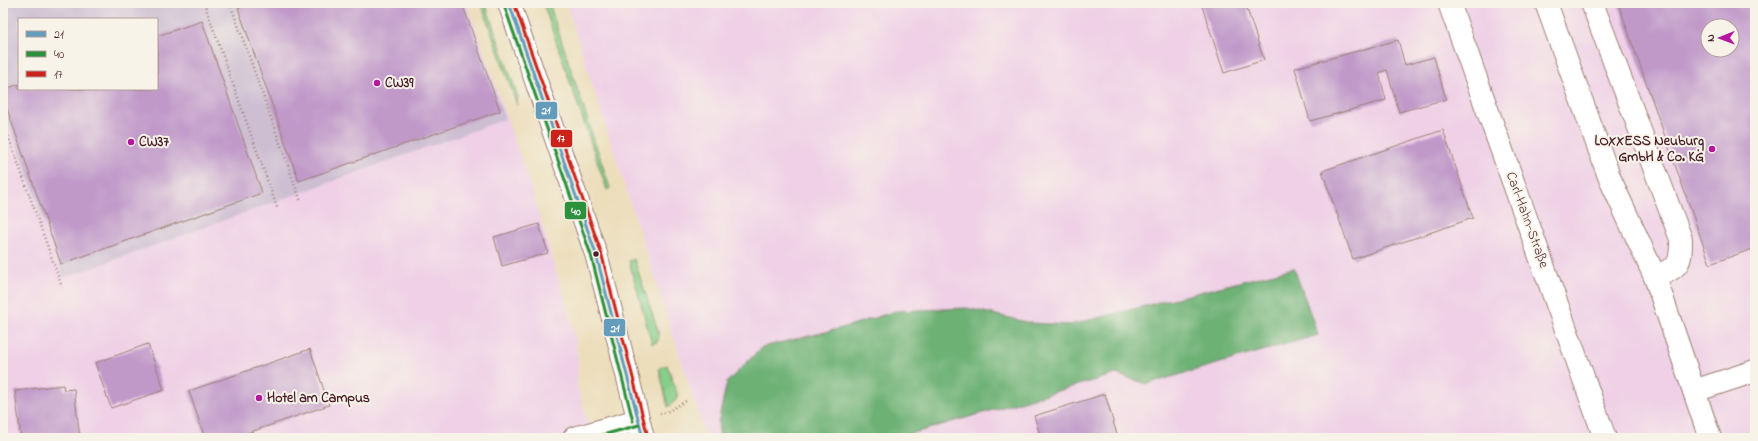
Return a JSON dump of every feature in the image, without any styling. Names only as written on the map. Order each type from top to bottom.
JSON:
[{"type":"street","points":[[509,3],[596,254],[641,429],[574,438]]},
{"type":"street","name":"Carl-Hahn-Straße","points":[[1449,3],[1605,438]]},
{"type":"street","points":[[1546,3],[1610,179],[1655,277],[1710,438]]},
{"type":"street","points":[[1592,3],[1681,239],[1681,258],[1674,268],[1655,277]]},
{"type":"street","points":[[1694,391],[1755,371]]},
{"type":"path","points":[[204,3],[278,210]]},
{"type":"path","points":[[230,3],[301,202]]},
{"type":"path","points":[[3,121],[62,287]]},
{"type":"shaded area","points":[[3,3],[467,3],[533,194],[574,331],[578,359],[577,385],[592,438],[3,438]]},
{"type":"shaded area","points":[[3,3],[465,3],[505,119],[64,278],[3,107]]},
{"type":"shaded area","points":[[566,3],[1755,3],[1755,438],[706,438]]},
{"type":"green space","points":[[481,3],[485,3],[518,97],[517,105]]},
{"type":"green space","points":[[543,3],[549,3],[610,188],[607,190]]},
{"type":"green space","points":[[634,259],[658,331],[659,337],[657,342],[652,344],[629,261]]},
{"type":"green space","points":[[1294,268],[1318,335],[1147,384],[1116,374],[897,438],[720,438],[718,423],[727,382],[762,347],[842,328],[896,311],[967,308],[1031,323],[1070,325]]},
{"type":"green space","points":[[667,365],[677,393],[677,399],[668,407],[659,368]]},
{"type":"building","name":"CW39","points":[[254,3],[462,3],[500,111],[299,181],[238,8]]},
{"type":"building","points":[[1201,3],[1245,3],[1264,60],[1224,73]]},
{"type":"building","name":"LOXXESS Neuburg GmbH & Co. KG","points":[[1618,3],[1755,3],[1755,248],[1710,264]]},
{"type":"building","name":"CW37","points":[[202,21],[262,193],[61,264],[3,97],[3,90],[18,84],[18,90],[158,90],[158,36]]},
{"type":"building","points":[[1398,40],[1405,65],[1434,57],[1446,99],[1399,112],[1387,70],[1379,73],[1386,100],[1310,121],[1295,68]]},
{"type":"building","points":[[1443,130],[1473,218],[1353,259],[1322,171]]},
{"type":"building","points":[[539,224],[548,253],[502,266],[494,237]]},
{"type":"building","points":[[148,344],[164,390],[111,408],[95,363]]},
{"type":"building","name":"Hotel am Campus","points":[[310,349],[329,405],[233,438],[205,438],[189,391]]},
{"type":"building","points":[[63,385],[64,390],[74,389],[80,438],[21,438],[15,391]]},
{"type":"building","points":[[1105,394],[1118,438],[1041,438],[1034,416]]},
{"type":"transit line","name":"21","points":[[509,3],[596,254],[643,438]]},
{"type":"transit line","name":"17","points":[[514,3],[601,252],[648,437]]},
{"type":"transit line","name":"40","points":[[504,5],[591,255],[633,421]]},
{"type":"transit line","name":"40","points":[[592,438],[639,425]]},
{"type":"place","name":"CW39","points":[[377,83]]},
{"type":"place","name":"CW37","points":[[131,142]]},
{"type":"place","name":"LOXXESS Neuburg GmbH & Co. KG","points":[[1712,149]]},
{"type":"place","name":"Hotel am Campus","points":[[259,398]]}]
